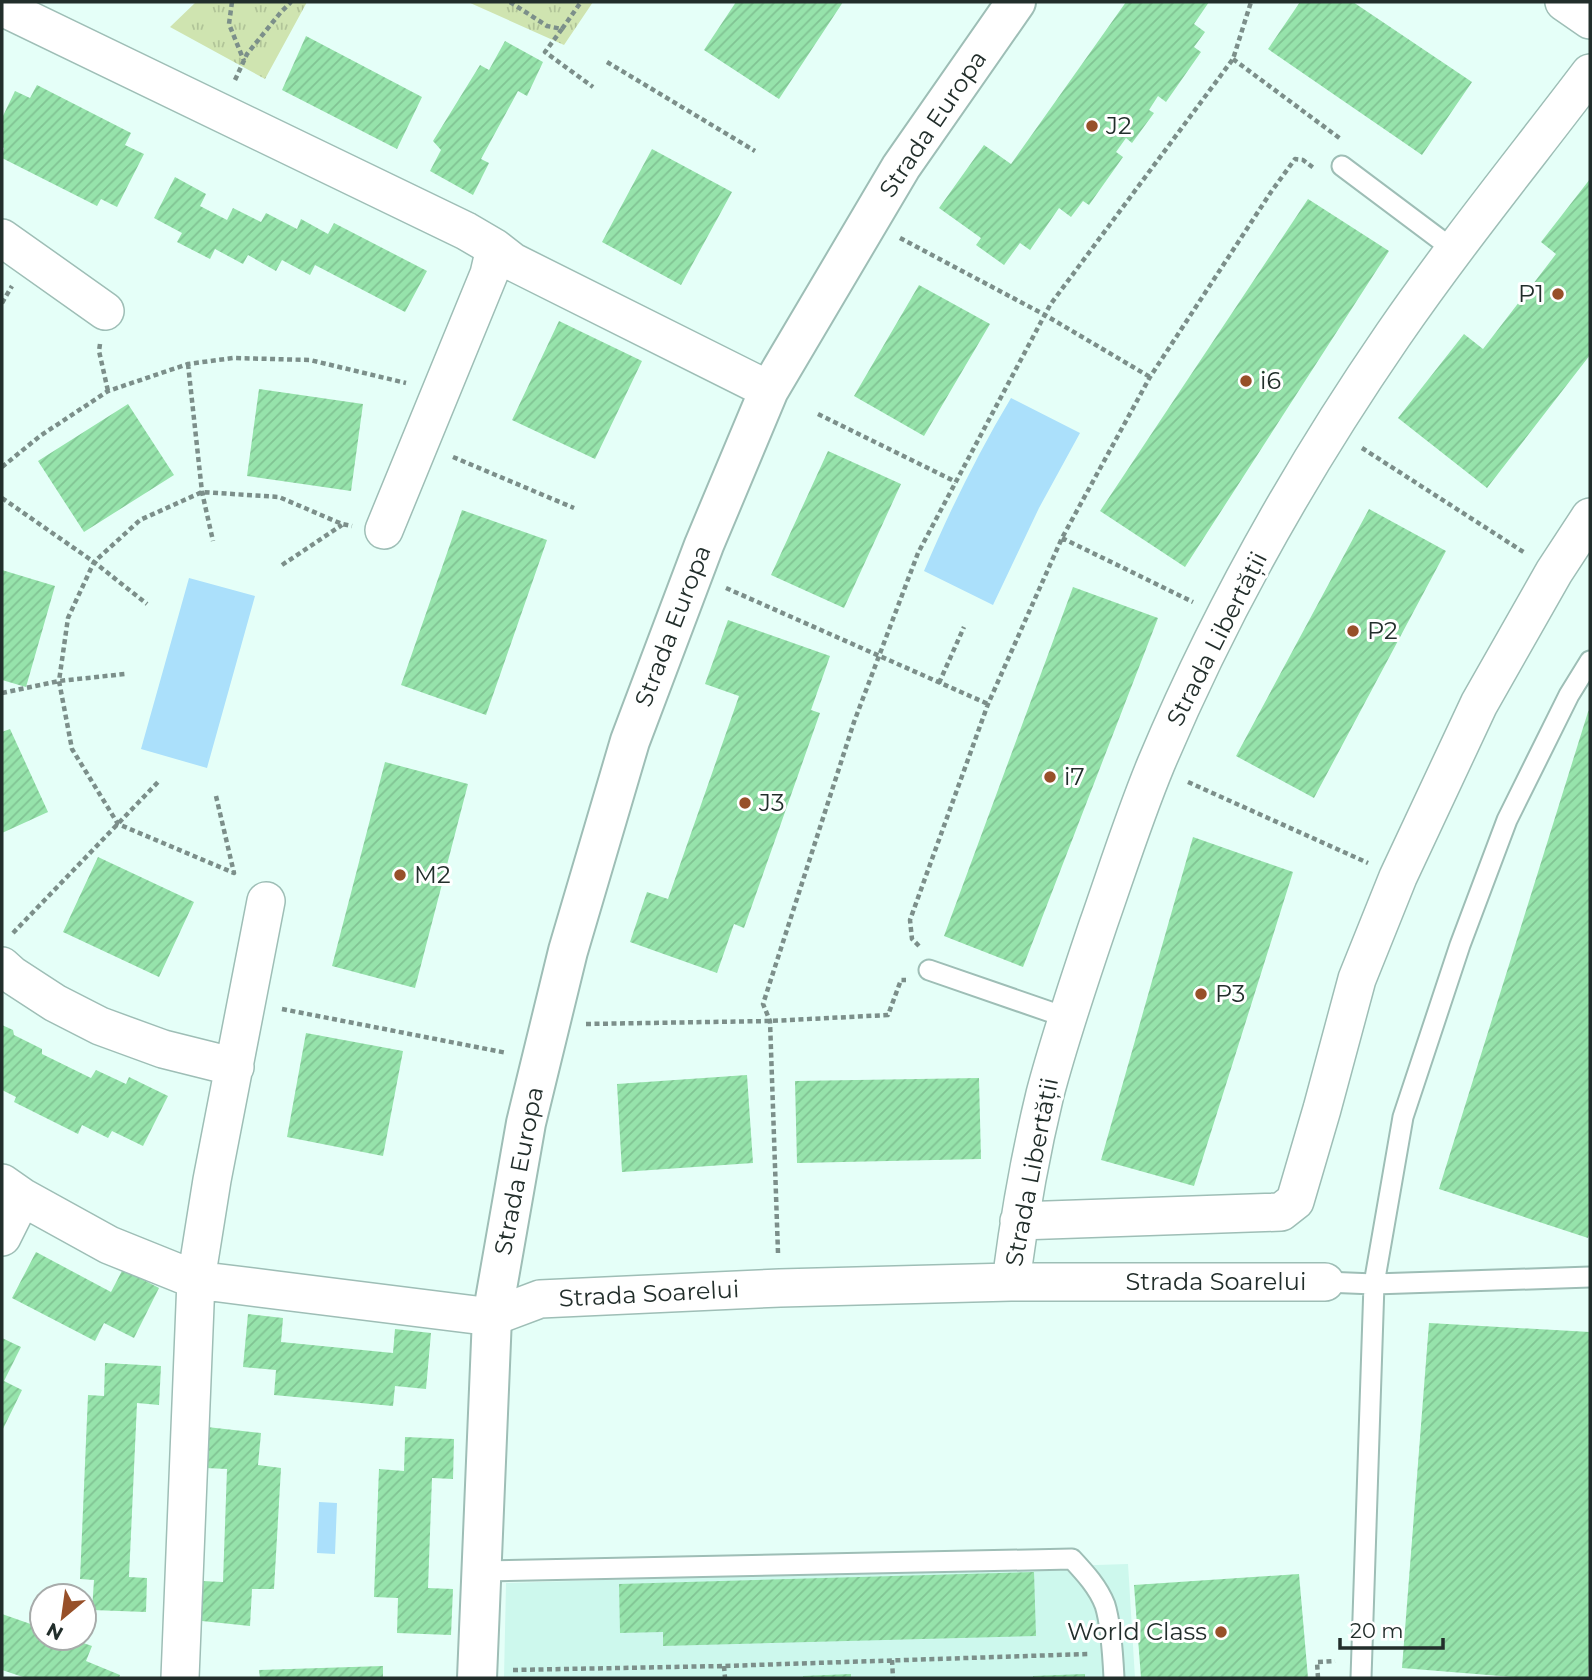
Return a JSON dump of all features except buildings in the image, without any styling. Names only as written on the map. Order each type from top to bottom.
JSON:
[{"type":"street","name":"Strada Europa","points":[[477,1674],[492,1317],[526,1123],[568,951],[630,741],[693,573],[769,390],[901,167],[1016,2]]},
{"type":"street","points":[[1564,2],[1590,20]]},
{"type":"street","points":[[2,7],[466,231],[513,262],[769,390]]},
{"type":"street","name":"Strada Libertății","points":[[1011,1282],[1028,1170],[1046,1093],[1068,1018],[1155,767],[1185,700],[1225,618],[1293,492],[1392,336],[1454,250],[1587,83]]},
{"type":"street","points":[[2,238],[105,311]]},
{"type":"street","points":[[384,530],[489,274],[495,248]]},
{"type":"street","points":[[1019,1221],[1281,1212],[1295,1201],[1357,979],[1398,877],[1479,704],[1553,572],[1590,517]]},
{"type":"street","points":[[180,1678],[196,1280],[212,1180],[266,901]]},
{"type":"street","points":[[6,951],[12,975],[55,1003],[100,1026],[163,1049],[235,1067]]},
{"type":"street","points":[[2,1237],[12,1190]]},
{"type":"street","name":"Strada Soarelui","points":[[12,1190],[109,1244],[196,1280],[492,1317],[540,1299],[779,1288],[1011,1282],[1325,1282]]},
{"type":"lane","points":[[1338,158],[1454,250]]},
{"type":"lane","points":[[1361,1678],[1374,1284],[1403,1117],[1460,945],[1507,820],[1569,695],[1590,661]]},
{"type":"lane","points":[[928,962],[1068,1018]]},
{"type":"lane","points":[[1325,1282],[1374,1284],[1590,1277]]},
{"type":"lane","points":[[482,1571],[1072,1559],[1092,1582],[1105,1606],[1113,1653],[1114,1678]]},
{"type":"path","points":[[232,2],[229,24],[244,61]]},
{"type":"path","points":[[220,112],[244,61],[291,2]]},
{"type":"path","points":[[510,2],[547,26],[562,29]]},
{"type":"path","points":[[581,2],[544,52],[593,87]]},
{"type":"path","points":[[779,1288],[770,1021],[763,1004],[853,722],[918,553],[1050,305],[1233,59],[1251,2]]},
{"type":"path","points":[[1233,59],[1342,139],[1338,158]]},
{"type":"path","points":[[607,62],[755,152]]},
{"type":"path","points":[[928,962],[912,939],[910,920],[988,704],[1062,538],[1150,377],[1270,192],[1295,159],[1303,160],[1318,172]]},
{"type":"path","points":[[869,221],[1045,315],[1150,377]]},
{"type":"path","points":[[105,311],[99,351],[108,391]]},
{"type":"path","points":[[2,467],[40,436],[108,391],[188,364],[233,358],[310,360],[441,391]]},
{"type":"path","points":[[188,364],[202,492],[213,541]]},
{"type":"path","points":[[818,414],[956,482]]},
{"type":"path","points":[[1332,429],[1553,572]]},
{"type":"path","points":[[419,444],[574,508]]},
{"type":"path","points":[[216,796],[234,873],[118,824],[72,749],[59,681],[68,618],[94,562],[140,520],[202,492],[279,497],[342,524],[384,530]]},
{"type":"path","points":[[2,498],[94,562],[147,604]]},
{"type":"path","points":[[282,565],[342,524]]},
{"type":"path","points":[[1062,538],[1225,618]]},
{"type":"path","points":[[693,573],[988,704]]},
{"type":"path","points":[[939,683],[964,627]]},
{"type":"path","points":[[2,693],[59,681],[125,674]]},
{"type":"path","points":[[1155,767],[1398,877]]},
{"type":"path","points":[[6,951],[160,780]]},
{"type":"path","points":[[247,1002],[459,1044],[546,1042],[770,1021],[888,1015],[901,980],[909,980]]},
{"type":"path","points":[[457,1051],[459,1044]]},
{"type":"path","points":[[477,1674],[1113,1653]]},
{"type":"path","points":[[892,1660],[893,1678]]},
{"type":"path","points":[[724,1666],[725,1678]]},
{"type":"shaded area","points":[[1128,1564],[1135,1678],[504,1678],[506,1583]]},
{"type":"green space","points":[[196,2],[307,2],[265,79],[170,27]]},
{"type":"green space","points":[[468,2],[593,2],[564,45]]},
{"type":"water","points":[[1011,398],[1080,433],[1039,508],[993,605],[924,571],[964,483]]},
{"type":"water","points":[[189,578],[255,596],[207,768],[141,749]]},
{"type":"water","points":[[319,1502],[337,1503],[335,1554],[317,1553]]},
{"type":"place","name":"J2","points":[[1092,126]]},
{"type":"place","name":"P1","points":[[1558,294]]},
{"type":"place","name":"i6","points":[[1246,381]]},
{"type":"place","name":"P2","points":[[1353,631]]},
{"type":"place","name":"i7","points":[[1050,777]]},
{"type":"place","name":"J3","points":[[745,803]]},
{"type":"place","name":"M2","points":[[400,875]]},
{"type":"place","name":"P3","points":[[1201,994]]},
{"type":"place","name":"World Class","points":[[1221,1632]]}]
